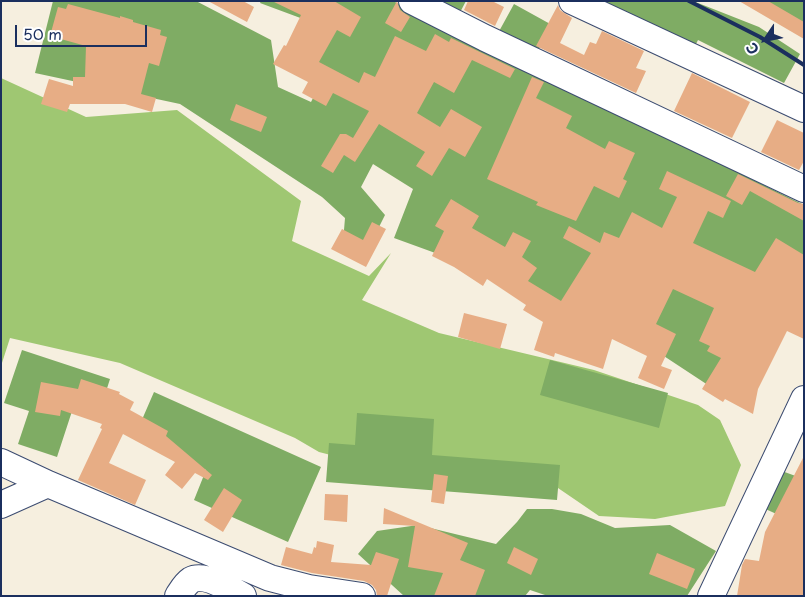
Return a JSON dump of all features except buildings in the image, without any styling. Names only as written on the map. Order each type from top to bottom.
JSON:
[{"type":"street","points":[[412,1],[485,38],[804,189]]},
{"type":"street","points":[[572,1],[804,109]]},
{"type":"street","points":[[711,596],[803,401]]},
{"type":"street","points":[[1,462],[48,484],[270,578],[309,588],[362,596]]},
{"type":"street","points":[[1,505],[48,484]]},
{"type":"street","points":[[178,596],[186,584],[197,578],[220,583],[244,596]]},
{"type":"green space","points":[[53,1],[196,1],[271,40],[278,87],[311,102],[317,90],[300,70],[322,26],[260,3],[261,1],[393,1],[804,205],[804,279],[717,391],[638,339],[482,270],[394,238],[413,189],[373,164],[361,187],[385,215],[367,251],[343,242],[345,218],[322,197],[180,104],[35,73]]},
{"type":"green space","points":[[422,1],[466,1],[456,20]]},
{"type":"green space","points":[[598,1],[693,1],[759,27],[800,54],[784,83],[698,40],[694,48]]},
{"type":"green space","points":[[754,1],[804,1],[804,31]]},
{"type":"green space","points":[[514,4],[552,25],[535,56],[497,35]]},
{"type":"green space","points":[[1,78],[86,117],[177,110],[301,201],[292,241],[369,276],[391,253],[362,300],[439,333],[594,370],[698,405],[720,420],[741,465],[725,506],[655,519],[599,516],[558,488],[354,461],[319,452],[295,438],[120,363],[10,338],[1,366]]},
{"type":"green space","points":[[22,350],[110,379],[101,407],[76,399],[57,457],[18,444],[29,411],[4,403]]},
{"type":"green space","points":[[550,360],[668,393],[659,428],[540,395]]},
{"type":"green space","points":[[154,392],[321,467],[288,542],[194,500],[206,470],[134,438]]},
{"type":"green space","points":[[357,413],[434,419],[432,455],[560,465],[557,500],[326,482],[329,443],[355,445]]},
{"type":"green space","points":[[779,470],[804,479],[792,521],[761,507]]},
{"type":"green space","points":[[527,509],[552,509],[581,514],[615,528],[670,525],[716,551],[687,596],[548,596],[530,590],[525,596],[404,596],[358,554],[377,531],[418,525],[496,544]]},
{"type":"railway","points":[[689,1],[760,37],[804,65]]}]
